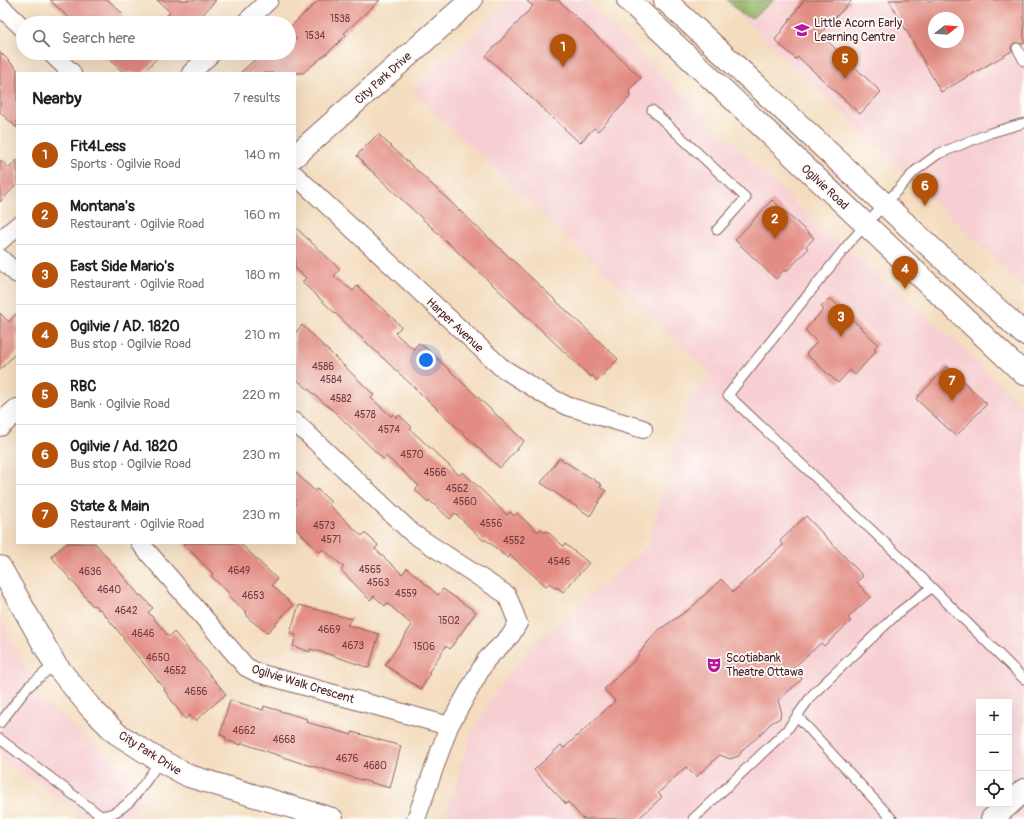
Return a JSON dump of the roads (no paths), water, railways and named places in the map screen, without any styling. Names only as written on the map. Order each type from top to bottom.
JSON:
[{"type":"main road","name":"City Park Drive","points":[[296,155],[471,0]]},
{"type":"main road","name":"Ogilvie Road","points":[[628,0],[1024,374]]},
{"type":"main road","points":[[665,0],[1024,334]]},
{"type":"main road","points":[[0,426],[16,411]]},
{"type":"main road","name":"City Park Drive","points":[[0,567],[55,664],[90,707],[116,732],[160,761],[189,776],[332,819]]},
{"type":"main road","points":[[1012,801],[1024,790]]},
{"type":"main road","points":[[992,819],[1006,807]]},
{"type":"street","points":[[251,16],[268,0]]},
{"type":"street","points":[[0,6],[16,21]]},
{"type":"street","points":[[58,60],[71,72]]},
{"type":"street","points":[[192,72],[205,60]]},
{"type":"street","name":"Harper Avenue","points":[[296,176],[501,367],[545,395],[567,406],[643,429]]},
{"type":"street","points":[[0,241],[16,227]]},
{"type":"street","points":[[0,258],[16,273]]},
{"type":"street","points":[[296,423],[412,533],[507,595],[518,622],[511,635],[486,660],[449,726],[416,819]]},
{"type":"street","name":"Ogilvie Walk Crescent","points":[[141,544],[246,667],[258,673],[449,726]]},
{"type":"lane","points":[[1017,48],[1024,61]]},
{"type":"lane","points":[[652,110],[746,198],[717,230]]},
{"type":"lane","points":[[1024,123],[990,133],[938,154],[916,171],[884,203],[865,225],[728,395],[931,588],[1024,679]]},
{"type":"lane","points":[[693,819],[787,730],[798,717],[812,695],[898,613],[931,588]]},
{"type":"lane","points":[[0,723],[28,687],[55,664]]},
{"type":"lane","points":[[798,717],[892,819]]},
{"type":"lane","points":[[0,739],[101,816],[111,815],[125,807],[160,761]]},
{"type":"place","name":"Little Acorn Early Learning Centre","points":[[802,30]]},
{"type":"place","name":"Fit4Less","points":[[563,67]]},
{"type":"place","name":"RBC","points":[[845,79]]},
{"type":"place","name":"Ogilvie / Ad. 1820","points":[[925,206]]},
{"type":"place","name":"Montana's","points":[[775,239]]},
{"type":"place","name":"Ogilvie / AD. 1820","points":[[905,289]]},
{"type":"place","name":"East Side Mario's","points":[[841,337]]},
{"type":"place","name":"State & Main","points":[[952,401]]},
{"type":"place","name":"Scotiabank Theatre Ottawa","points":[[714,665]]}]
